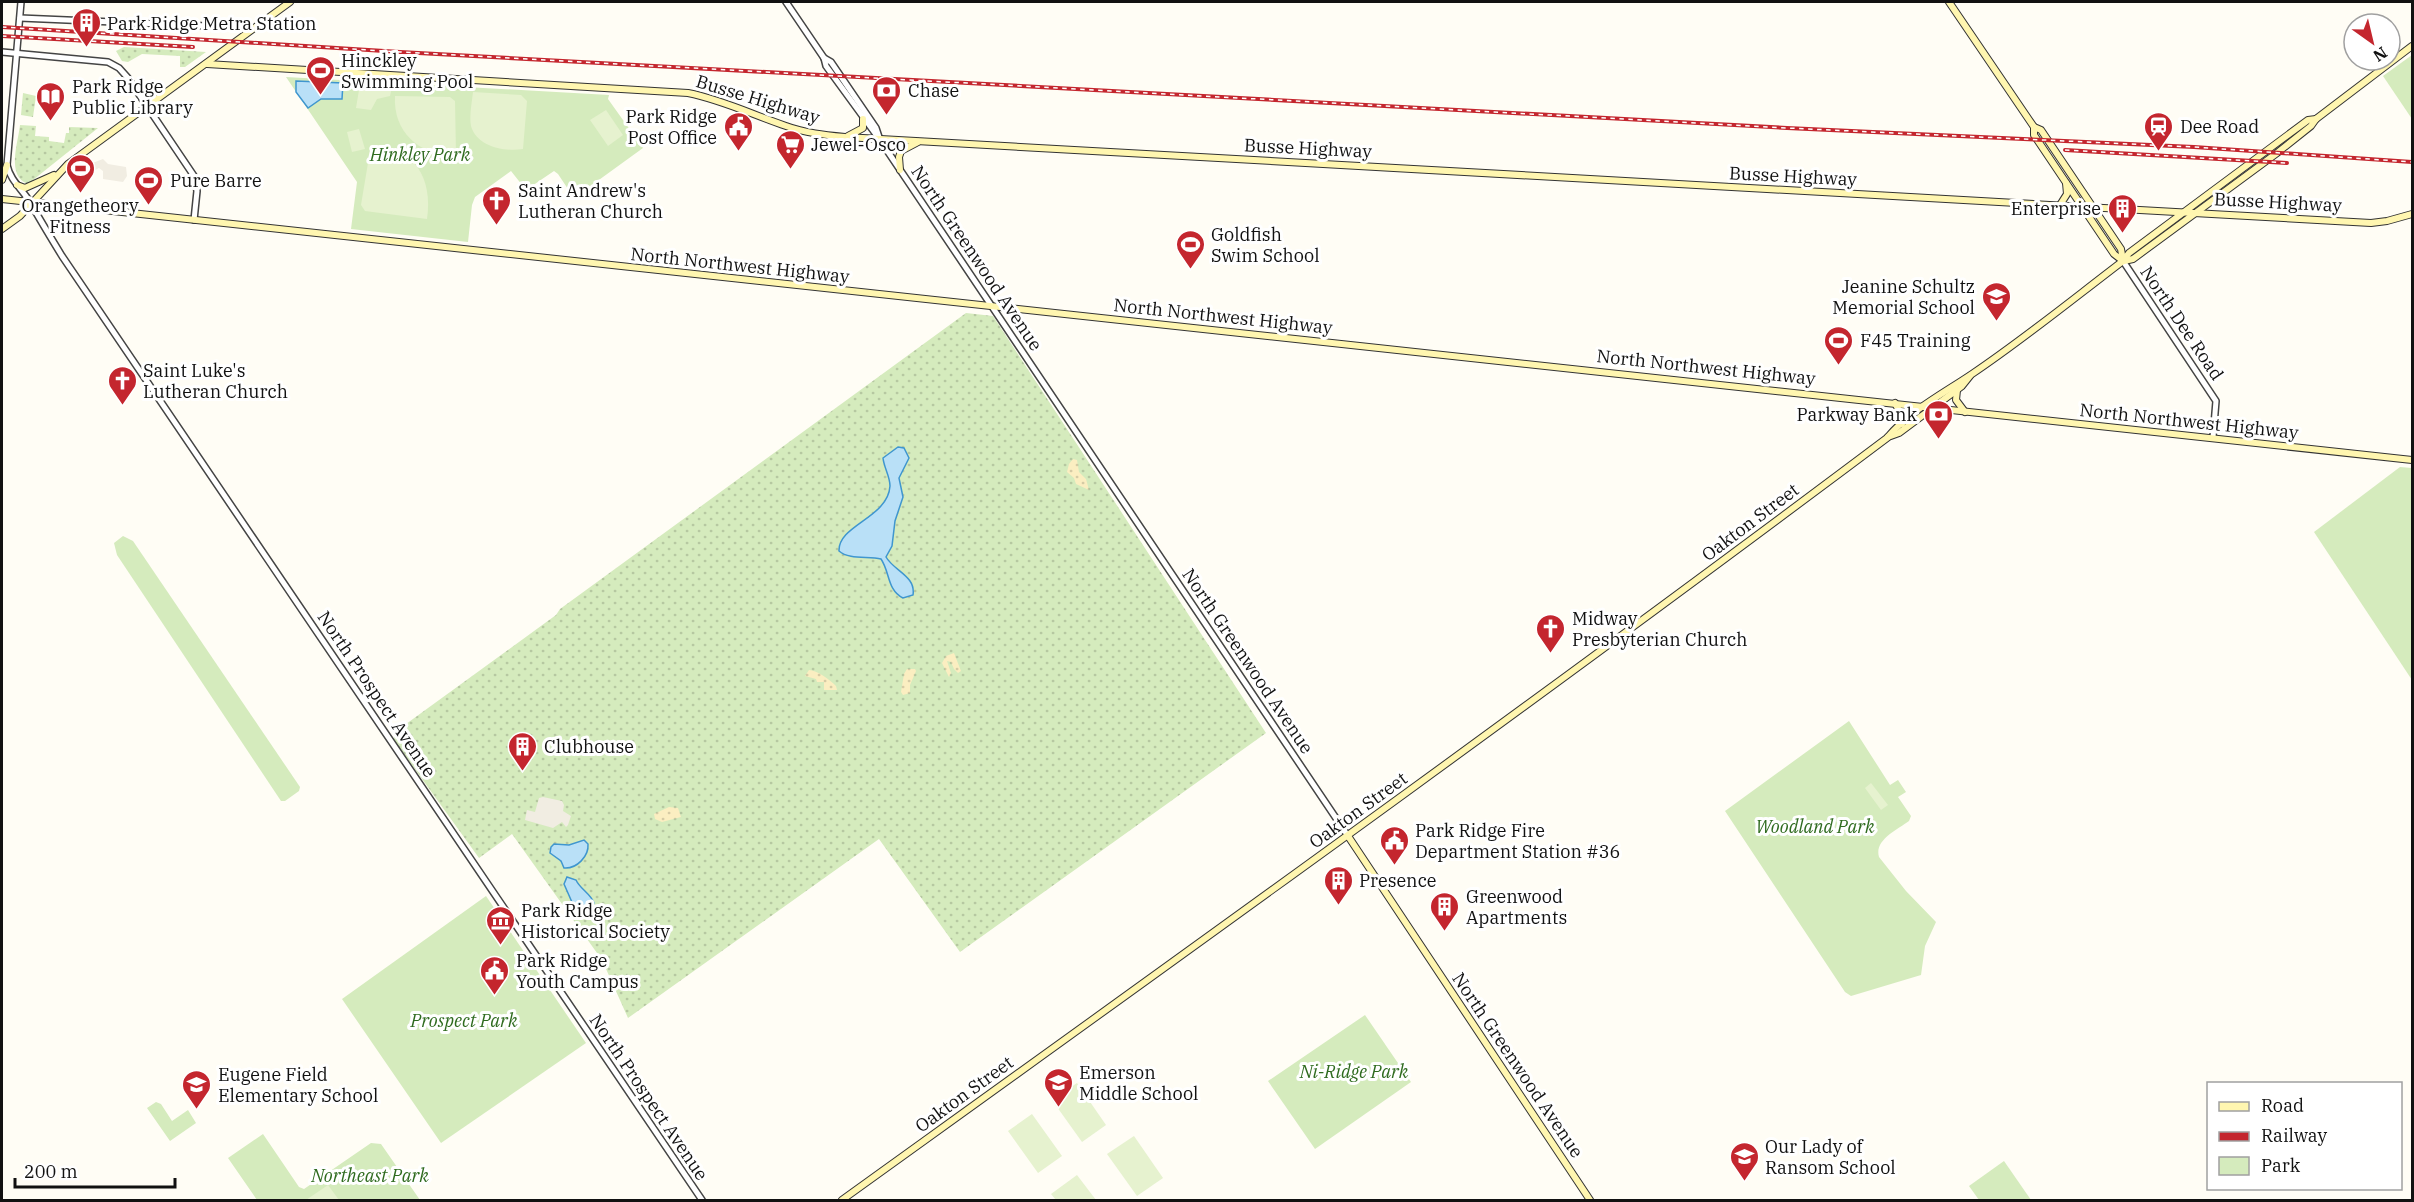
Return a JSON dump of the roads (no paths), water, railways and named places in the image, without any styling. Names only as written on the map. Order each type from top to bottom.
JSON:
[{"type":"main road","points":[[2,229],[20,216],[57,174],[290,2]]},
{"type":"main road","name":"North Dee Road","points":[[1949,2],[2034,127],[2041,130],[2121,249],[2123,261]]},
{"type":"main road","name":"Oakton Street","points":[[2123,261],[2133,259],[2196,213],[2303,133],[2316,119],[2412,46]]},
{"type":"main road","name":"Busse Highway","points":[[207,64],[688,93],[720,100],[788,127],[813,134],[880,140],[2371,223],[2412,214]]},
{"type":"main road","points":[[845,137],[861,131],[864,126],[863,119]]},
{"type":"main road","name":"Oakton Street","points":[[842,1200],[1348,836],[1887,438],[1902,424],[1958,382],[1970,376],[2307,120],[2316,119]]},
{"type":"main road","name":"North Dee Road","points":[[2034,127],[2034,135],[2114,254],[2123,261]]},
{"type":"main road","points":[[900,170],[899,157],[902,151],[918,142]]},
{"type":"main road","points":[[2,180],[7,165]]},
{"type":"main road","points":[[17,185],[25,188],[57,174]]},
{"type":"main road","points":[[2061,205],[2067,194],[2066,183]]},
{"type":"main road","name":"North Northwest Highway","points":[[2,199],[2412,460]]},
{"type":"main road","name":"Oakton Street","points":[[1887,438],[1899,434],[1958,390],[1970,376]]},
{"type":"main road","points":[[1958,390],[1956,400],[1965,412]]},
{"type":"main road","points":[[1895,403],[1902,415],[1902,424]]},
{"type":"main road","name":"North Greenwood Avenue","points":[[1348,836],[1590,1200]]},
{"type":"street","points":[[7,165],[21,2]]},
{"type":"street","name":"North Greenwood Avenue","points":[[786,2],[824,58],[826,66],[880,140],[1348,836]]},
{"type":"street","points":[[20,18],[256,28]]},
{"type":"street","points":[[2,52],[108,62],[124,73],[194,176],[197,191],[194,220]]},
{"type":"street","name":"North Greenwood Avenue","points":[[824,58],[831,62],[876,128],[880,140]]},
{"type":"street","name":"North Prospect Avenue","points":[[7,165],[9,172],[62,256],[702,1200]]},
{"type":"street","name":"North Dee Road","points":[[2123,261],[2216,401],[2213,437]]},
{"type":"water","name":"Hinckley Swimming Pool","points":[[296,81],[343,83],[342,99],[321,99],[308,108],[296,92]]},
{"type":"water","points":[[898,447],[904,448],[909,458],[899,478],[903,497],[895,521],[892,546],[886,557],[911,583],[913,595],[903,598],[891,586],[881,559],[853,557],[839,551],[846,534],[873,514],[887,497],[890,482],[883,458]]},
{"type":"water","points":[[584,840],[588,844],[588,849],[584,857],[578,864],[569,868],[564,868],[561,861],[550,853],[554,844],[569,845]]},
{"type":"water","points":[[567,877],[576,880],[593,900],[594,903],[589,911],[583,914],[575,909],[564,884]]},
{"type":"railway","points":[[2,27],[400,52],[1787,128],[2194,147],[2412,162]]},
{"type":"railway","points":[[2,36],[193,47]]},
{"type":"railway","points":[[2065,150],[2287,163]]},
{"type":"place","name":"Park Ridge Metra Station","points":[[86,48]]},
{"type":"place","name":"Hinckley Swimming Pool","points":[[320,96]]},
{"type":"place","name":"Chase","points":[[887,116]]},
{"type":"place","name":"Park Ridge Public Library","points":[[51,122]]},
{"type":"place","name":"Park Ridge Post Office","points":[[738,152]]},
{"type":"place","name":"Dee Road","points":[[2159,152]]},
{"type":"place","name":"Jewel-Osco","points":[[790,170]]},
{"type":"place","name":"Orangetheory Fitness","points":[[80,194]]},
{"type":"place","name":"Pure Barre","points":[[149,206]]},
{"type":"place","name":"Saint Andrew's Lutheran Church","points":[[497,226]]},
{"type":"place","name":"Enterprise","points":[[2122,234]]},
{"type":"place","name":"Goldfish Swim School","points":[[1190,270]]},
{"type":"place","name":"Jeanine Schultz Memorial School","points":[[1996,322]]},
{"type":"place","name":"F45 Training","points":[[1839,366]]},
{"type":"place","name":"Saint Luke's Lutheran Church","points":[[122,406]]},
{"type":"place","name":"Parkway Bank","points":[[1938,440]]},
{"type":"place","name":"Midway Presbyterian Church","points":[[1551,654]]},
{"type":"place","name":"Clubhouse","points":[[523,772]]},
{"type":"place","name":"Park Ridge Fire Department Station #36","points":[[1394,866]]},
{"type":"place","name":"Presence","points":[[1338,906]]},
{"type":"place","name":"Greenwood Apartments","points":[[1445,932]]},
{"type":"place","name":"Park Ridge Historical Society","points":[[500,946]]},
{"type":"place","name":"Park Ridge Youth Campus","points":[[495,996]]},
{"type":"place","name":"Emerson Middle School","points":[[1058,1108]]},
{"type":"place","name":"Eugene Field Elementary School","points":[[197,1110]]},
{"type":"place","name":"Our Lady of Ransom School","points":[[1744,1182]]},
{"type":"park label","name":"Hinkley Park","points":[[420,154]]},
{"type":"park label","name":"Woodland Park","points":[[1815,826]]},
{"type":"park label","name":"Prospect Park","points":[[464,1020]]},
{"type":"park label","name":"Ni-Ridge Park","points":[[1354,1071]]},
{"type":"park label","name":"Northeast Park","points":[[370,1175]]}]
